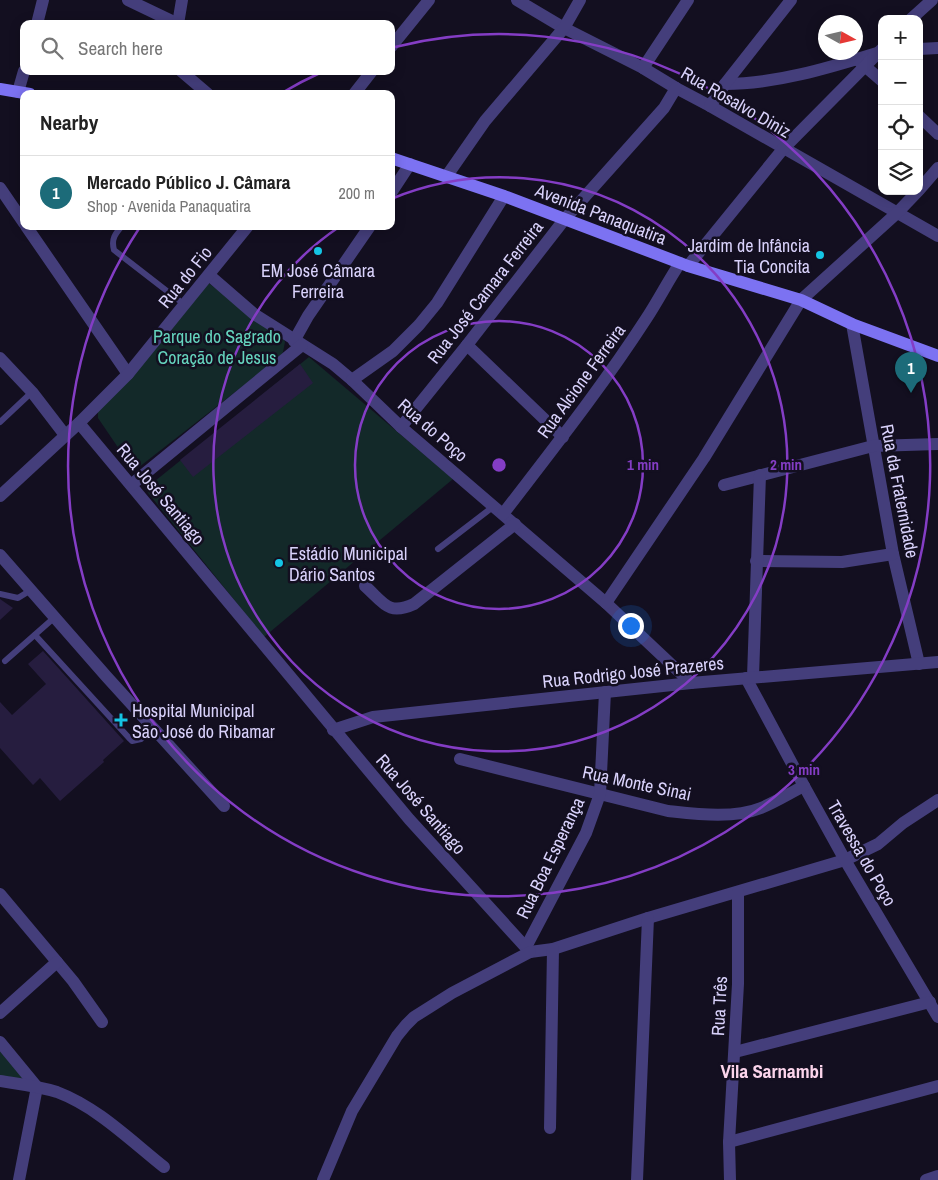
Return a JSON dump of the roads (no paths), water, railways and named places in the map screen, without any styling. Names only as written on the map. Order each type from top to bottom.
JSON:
[{"type":"main road","points":[[0,89],[20,92]]},
{"type":"main road","name":"Avenida Panaquatira","points":[[395,159],[504,196],[684,264],[801,300],[852,324],[938,356]]},
{"type":"street","points":[[38,20],[43,0]]},
{"type":"street","points":[[128,0],[170,20]]},
{"type":"street","points":[[179,20],[182,0]]},
{"type":"street","points":[[395,42],[430,0]]},
{"type":"street","name":"Rua Rosalvo Diniz","points":[[517,0],[564,28],[643,68],[938,236]]},
{"type":"street","points":[[446,176],[486,121],[564,28],[580,0]]},
{"type":"street","points":[[643,68],[688,0]]},
{"type":"street","points":[[710,106],[724,84],[792,0]]},
{"type":"street","points":[[916,15],[932,0]]},
{"type":"street","points":[[923,49],[938,48]]},
{"type":"street","name":"Rua Alcione Ferreira","points":[[498,510],[563,436],[618,361],[684,264],[783,149],[862,63],[878,53]]},
{"type":"street","points":[[724,84],[764,82],[862,63],[878,77]]},
{"type":"street","points":[[24,75],[24,90]]},
{"type":"street","points":[[186,75],[203,90]]},
{"type":"street","points":[[357,90],[369,75]]},
{"type":"street","name":"Rua José Camara Ferreira","points":[[401,427],[564,220],[664,108],[676,88]]},
{"type":"street","points":[[923,120],[938,134]]},
{"type":"street","points":[[395,187],[410,164]]},
{"type":"street","points":[[923,184],[938,168]]},
{"type":"street","points":[[0,188],[20,218]]},
{"type":"street","points":[[606,603],[704,458],[801,300],[897,213],[913,195]]},
{"type":"street","points":[[352,380],[393,351],[438,303],[504,196]]},
{"type":"street","points":[[28,230],[128,374]]},
{"type":"street","name":"Rua do Fio","points":[[0,496],[79,423],[128,374],[245,230]]},
{"type":"street","points":[[130,485],[298,343],[308,316],[367,230]]},
{"type":"street","name":"Rua do Poço","points":[[209,275],[254,314],[333,364],[352,380],[401,427],[606,603],[691,683]]},
{"type":"street","name":"Rua da Fraternidade","points":[[852,324],[893,554],[919,664]]},
{"type":"street","points":[[467,345],[563,436]]},
{"type":"street","points":[[0,358],[32,392],[65,435]]},
{"type":"street","name":"Rua José Santiago","points":[[79,423],[333,730],[409,819],[528,950]]},
{"type":"street","points":[[724,485],[873,446],[938,444]]},
{"type":"street","name":"Travessa do Poço","points":[[760,475],[750,678],[804,786],[845,860],[938,1017]]},
{"type":"street","points":[[365,586],[391,609],[400,610],[414,604],[515,524]]},
{"type":"street","points":[[756,561],[842,562],[893,554]]},
{"type":"street","points":[[2,561],[31,590],[224,806]]},
{"type":"street","name":"Rua Rodrigo José Prazeres","points":[[333,730],[374,717],[691,683],[938,662]]},
{"type":"street","name":"Rua Boa Esperança","points":[[528,950],[586,833],[600,794],[605,692]]},
{"type":"street","name":"Rua Monte Sinai","points":[[460,759],[668,811],[702,814],[727,814],[760,808],[804,786]]},
{"type":"street","points":[[323,1180],[352,1111],[392,1044],[414,1017],[452,993],[528,950],[553,949],[648,918],[845,860],[878,844],[903,823],[938,800]]},
{"type":"street","name":"Rua Três","points":[[730,1180],[729,1142],[738,984],[738,892]]},
{"type":"street","points":[[0,894],[83,994],[102,1022]]},
{"type":"street","points":[[637,1180],[648,918]]},
{"type":"street","points":[[550,1128],[553,949]]},
{"type":"street","points":[[0,1013],[57,962]]},
{"type":"street","points":[[734,1052],[930,1002]]},
{"type":"street","points":[[0,1042],[37,1087]]},
{"type":"street","points":[[0,1081],[37,1087],[69,1097],[93,1111],[164,1166]]},
{"type":"street","points":[[729,1142],[938,1086]]},
{"type":"street","points":[[19,1180],[37,1087]]},
{"type":"street","points":[[926,1180],[938,1176]]},
{"type":"lane","points":[[118,230],[114,235],[112,242],[114,250],[185,305]]},
{"type":"lane","points":[[0,422],[32,392]]},
{"type":"lane","points":[[438,549],[498,510]]},
{"type":"lane","points":[[0,594],[18,598],[31,590]]},
{"type":"lane","points":[[5,661],[54,617]]},
{"type":"lane","points":[[35,635],[132,741],[140,739],[153,728]]},
{"type":"place","name":"EM José Câmara Ferreira","points":[[318,251]]},
{"type":"place","name":"Jardim de Infância Tia Concita","points":[[820,255]]},
{"type":"place","name":"Mercado Público J. Câmara","points":[[911,393]]},
{"type":"place","name":"Estádio Municipal Dário Santos","points":[[279,563]]},
{"type":"place","name":"Hospital Municipal São José do Ribamar","points":[[121,720]]},
{"type":"district","name":"Vila Sarnambi","points":[[772,1071]]},
{"type":"park label","name":"Parque do Sagrado Coração de Jesus","points":[[217,346]]}]
